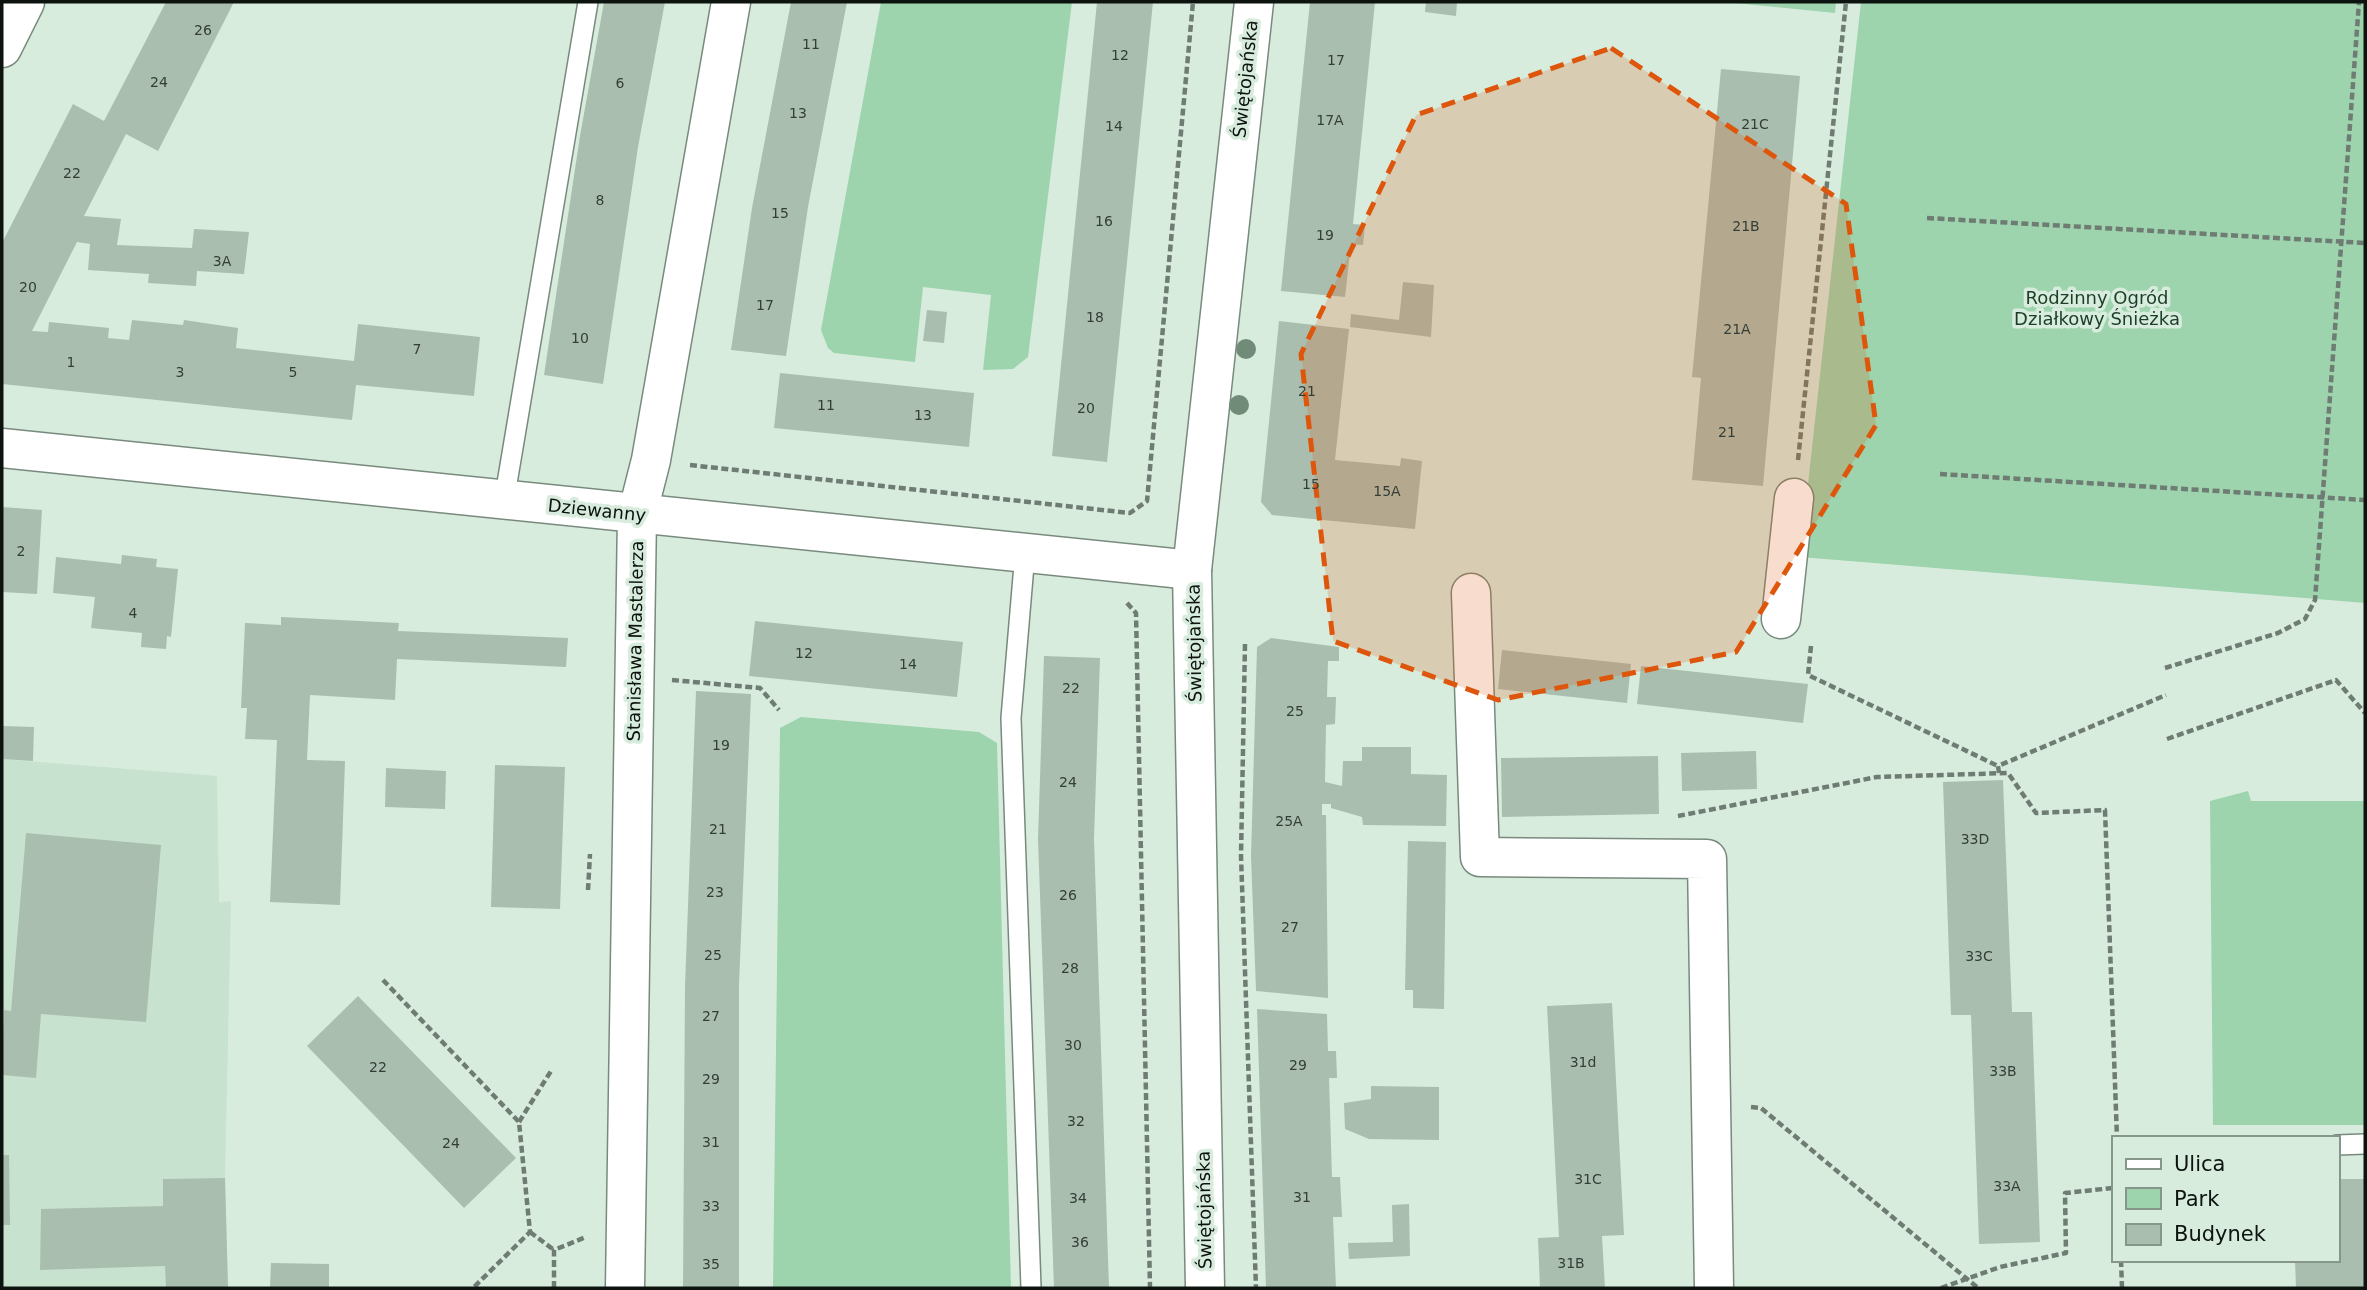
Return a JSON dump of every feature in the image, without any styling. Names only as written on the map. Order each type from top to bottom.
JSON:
[{"type":"street","points":[[2,48],[25,2]]},
{"type":"street","name":"Stanisława Mastalerza","points":[[625,1288],[637,515],[651,460],[731,2]]},
{"type":"street","name":"Świętojańska","points":[[1205,1288],[1192,570],[1254,2]]},
{"type":"street","name":"Dziewanny","points":[[2,448],[1192,570]]},
{"type":"street","points":[[1794,498],[1796,627]]},
{"type":"street","points":[[1471,593],[1480,857],[1707,859],[1714,1288]]},
{"type":"lane","points":[[504,501],[587,2]]},
{"type":"lane","points":[[1025,553],[1010,718],[1031,1288]]},
{"type":"lane","points":[[2339,1145],[2365,1144]]},
{"type":"path","points":[[681,464],[1129,513],[1147,501],[1193,2]]},
{"type":"path","points":[[1794,498],[1846,2]]},
{"type":"path","points":[[2165,668],[2277,633],[2305,618],[2315,600],[2359,2]]},
{"type":"path","points":[[1927,218],[2365,243]]},
{"type":"path","points":[[1940,474],[2365,500]]},
{"type":"path","points":[[1125,602],[1136,613],[1150,1288]]},
{"type":"path","points":[[1796,627],[1808,676],[1998,766],[2166,695]]},
{"type":"path","points":[[1245,645],[1241,856],[1255,1288]]},
{"type":"path","points":[[670,680],[760,688],[779,710]]},
{"type":"path","points":[[2167,740],[2336,680],[2365,713]]},
{"type":"path","points":[[1998,766],[1998,773]]},
{"type":"path","points":[[1675,817],[1877,777],[1998,773],[2008,773],[2036,813],[2105,810],[2117,1136]]},
{"type":"path","points":[[588,899],[587,859],[592,849]]},
{"type":"path","points":[[383,980],[519,1122]]},
{"type":"path","points":[[551,1071],[519,1122],[530,1231],[554,1250]]},
{"type":"path","points":[[1711,1106],[1761,1108],[1978,1288]]},
{"type":"path","points":[[1941,1288],[1965,1278],[2066,1253],[2065,1193],[2112,1188]]},
{"type":"path","points":[[473,1288],[530,1231]]},
{"type":"path","points":[[554,1250],[589,1236]]},
{"type":"path","points":[[554,1250],[554,1288]]},
{"type":"path","points":[[2121,1262],[2122,1288]]},
{"type":"highlighted area","points":[[1611,48],[1846,204],[1876,425],[1736,652],[1498,700],[1333,641],[1301,354],[1416,115]]},
{"type":"shaded area","points":[[2,759],[217,776],[219,902],[231,901],[225,1178],[228,1288],[2,1288]]},
{"type":"green space","points":[[881,2],[1072,2],[1028,357],[1013,369],[983,370],[991,295],[923,287],[915,362],[834,353],[828,348],[821,330]]},
{"type":"green space","points":[[1725,2],[1836,2],[1835,13]]},
{"type":"green space","name":"Rodzinny Ogród Działkowy Śnieżka","points":[[1861,2],[2365,2],[2365,603],[1800,557]]},
{"type":"green space","points":[[801,717],[979,732],[997,743],[1011,1288],[773,1288],[780,728]]},
{"type":"green space","points":[[2248,791],[2251,801],[2365,801],[2365,1125],[2213,1125],[2210,801]]},
{"type":"building","points":[[166,2],[234,2],[158,151],[126,134],[84,216],[121,219],[117,245],[192,248],[194,229],[249,232],[244,274],[197,271],[196,286],[148,283],[149,274],[88,270],[90,244],[77,242],[32,331],[48,332],[49,322],[109,328],[108,338],[129,340],[132,320],[183,325],[184,320],[238,328],[236,348],[354,361],[358,324],[480,337],[474,396],[356,385],[352,420],[2,384],[2,243],[73,104],[104,121]]},
{"type":"building","points":[[604,2],[665,2],[638,147],[603,384],[544,375],[580,136]]},
{"type":"building","points":[[791,2],[847,2],[808,207],[786,356],[731,350],[752,208]]},
{"type":"building","points":[[1097,2],[1153,2],[1107,462],[1052,456]]},
{"type":"building","points":[[1310,2],[1375,2],[1353,224],[1365,225],[1363,245],[1351,244],[1345,297],[1281,291]]},
{"type":"building","points":[[1426,2],[1457,2],[1456,16],[1425,12]]},
{"type":"building","points":[[1721,69],[1800,76],[1763,486],[1692,480],[1701,378],[1692,377]]},
{"type":"building","points":[[1403,282],[1434,285],[1431,337],[1350,327],[1351,314],[1399,320]]},
{"type":"building","points":[[927,310],[947,312],[944,343],[923,341]]},
{"type":"building","points":[[1279,321],[1349,329],[1335,460],[1400,466],[1401,458],[1422,461],[1415,529],[1272,515],[1261,502]]},
{"type":"building","points":[[780,373],[974,393],[969,447],[774,428]]},
{"type":"building","points":[[2,507],[42,510],[37,594],[2,592]]},
{"type":"building","points":[[122,555],[157,559],[156,567],[178,569],[171,637],[167,636],[166,649],[141,647],[142,633],[91,628],[95,597],[53,593],[56,557],[121,564]]},
{"type":"building","points":[[281,617],[399,623],[398,631],[568,638],[566,667],[397,659],[395,700],[310,695],[307,760],[345,761],[340,905],[270,902],[277,740],[245,739],[247,708],[241,708],[245,623],[281,625]]},
{"type":"building","points":[[755,621],[963,642],[957,697],[749,676]]},
{"type":"building","points":[[1271,638],[1339,647],[1339,661],[1328,661],[1327,697],[1336,697],[1335,724],[1326,725],[1325,782],[1342,786],[1343,761],[1362,761],[1362,747],[1411,747],[1411,774],[1447,775],[1446,826],[1363,825],[1362,817],[1331,808],[1331,804],[1322,804],[1322,815],[1326,815],[1328,998],[1256,991],[1251,856],[1257,647]]},
{"type":"building","points":[[1502,650],[1631,664],[1627,703],[1498,689]]},
{"type":"building","points":[[1044,656],[1100,658],[1094,839],[1109,1288],[1054,1288],[1038,839]]},
{"type":"building","points":[[1641,666],[1808,684],[1803,723],[1637,704]]},
{"type":"building","points":[[696,691],[751,694],[739,985],[739,1288],[683,1288],[685,986]]},
{"type":"building","points":[[2,726],[34,727],[33,761],[2,759]]},
{"type":"building","points":[[1756,751],[1757,789],[1682,791],[1681,753]]},
{"type":"building","points":[[1658,756],[1659,814],[1502,817],[1501,758]]},
{"type":"building","points":[[495,765],[565,767],[560,909],[491,907]]},
{"type":"building","points":[[386,768],[446,771],[445,809],[385,807]]},
{"type":"building","points":[[2003,780],[2012,1012],[2032,1012],[2040,1242],[1979,1244],[1971,1015],[1951,1015],[1943,782]]},
{"type":"building","points":[[26,833],[161,845],[146,1022],[41,1014],[36,1078],[2,1075],[4,1010],[11,1011]]},
{"type":"building","points":[[1408,841],[1446,842],[1444,1009],[1413,1008],[1413,990],[1405,990]]},
{"type":"building","points":[[358,996],[516,1158],[464,1208],[307,1046]]},
{"type":"building","points":[[1612,1003],[1624,1235],[1602,1236],[1605,1288],[1540,1288],[1538,1238],[1559,1237],[1547,1006]]},
{"type":"building","points":[[1257,1009],[1327,1014],[1328,1051],[1336,1051],[1337,1078],[1329,1078],[1332,1177],[1340,1177],[1342,1217],[1333,1217],[1336,1288],[1266,1288]]},
{"type":"building","points":[[1371,1086],[1439,1087],[1439,1140],[1369,1139],[1345,1129],[1344,1103],[1371,1099]]},
{"type":"building","points":[[2,1155],[9,1155],[10,1225],[2,1225]]},
{"type":"building","points":[[225,1178],[228,1288],[166,1288],[165,1266],[40,1270],[41,1209],[163,1206],[163,1179]]},
{"type":"building","points":[[2339,1179],[2365,1179],[2365,1288],[2296,1288],[2295,1262],[2339,1262]]},
{"type":"building","points":[[1409,1204],[1410,1256],[1349,1259],[1348,1243],[1393,1242],[1392,1205]]},
{"type":"building","points":[[271,1263],[329,1264],[329,1288],[270,1288]]}]
